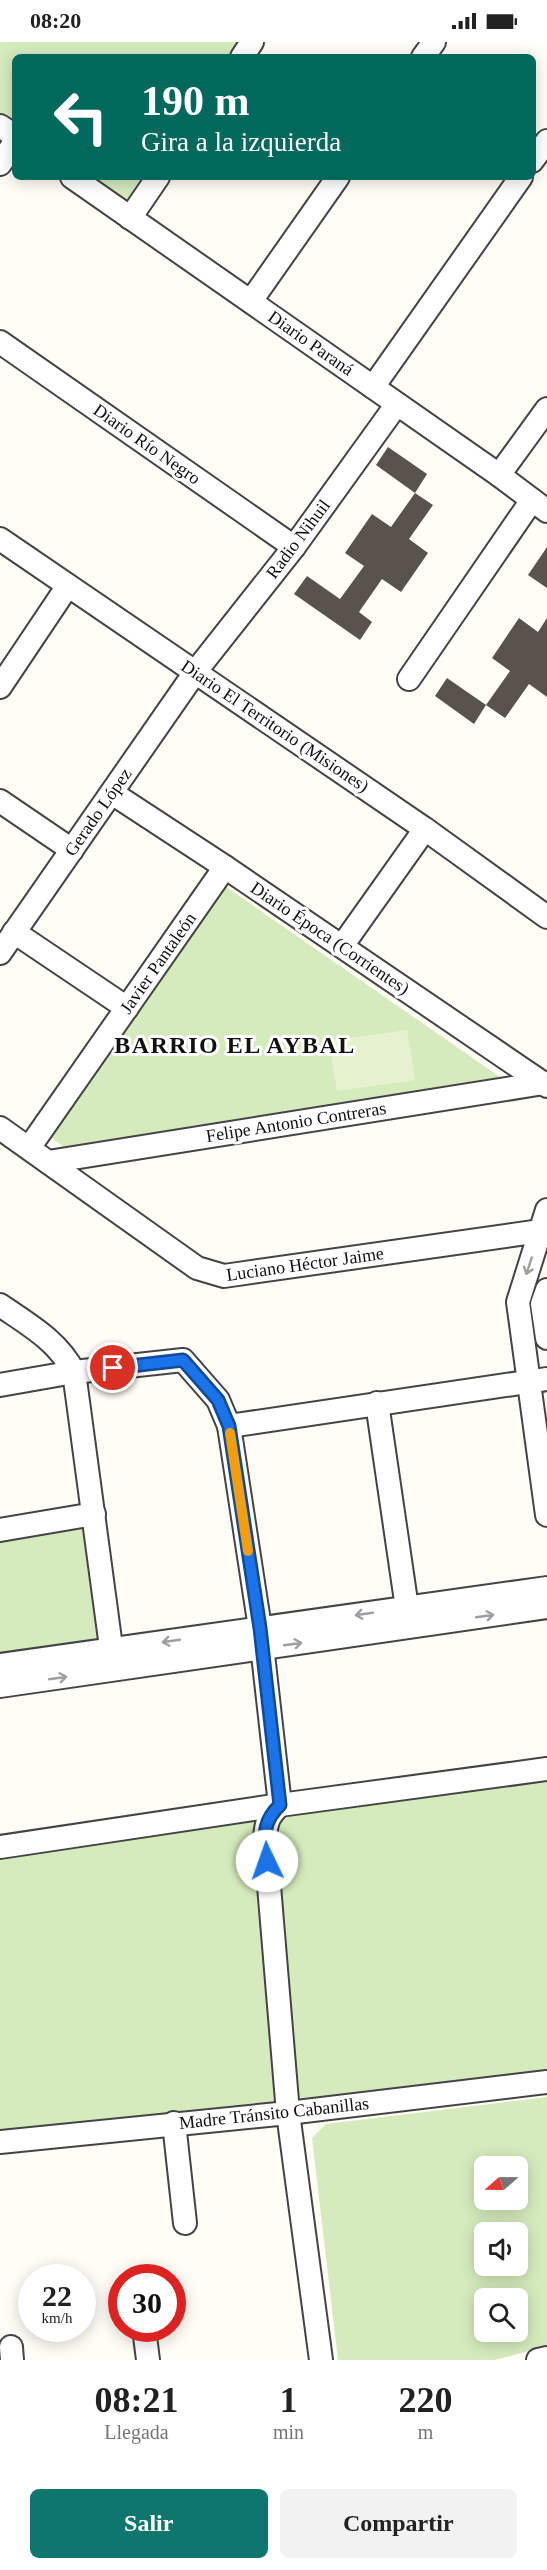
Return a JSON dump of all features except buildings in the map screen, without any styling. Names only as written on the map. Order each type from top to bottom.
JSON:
[{"type":"street","points":[[536,156],[547,141]]},
{"type":"street","points":[[0,164],[12,146]]},
{"type":"street","name":"Diario Paraná","points":[[76,180],[499,475],[539,506]]},
{"type":"street","points":[[130,218],[156,180]]},
{"type":"street","points":[[251,301],[336,180]]},
{"type":"street","points":[[373,387],[519,180]]},
{"type":"street","name":"Diario Río Negro","points":[[0,342],[294,547]]},
{"type":"street","name":"Radio Nihuil","points":[[196,671],[294,547],[398,404]]},
{"type":"street","points":[[499,475],[547,409]]},
{"type":"street","points":[[409,679],[539,506]]},
{"type":"street","name":"Diario El Territorio (Misiones)","points":[[0,539],[67,587],[196,671],[425,829],[547,917]]},
{"type":"street","points":[[0,687],[67,587]]},
{"type":"street","name":"Gerado López","points":[[0,953],[196,671]]},
{"type":"street","name":"Diario Época (Corrientes)","points":[[112,792],[546,1085]]},
{"type":"street","points":[[0,801],[72,850]]},
{"type":"street","points":[[342,946],[425,829]]},
{"type":"street","name":"Javier Pantaleón","points":[[29,1148],[225,867]]},
{"type":"street","points":[[14,932],[127,1008]]},
{"type":"street","name":"Felipe Antonio Contreras","points":[[48,1162],[546,1085]]},
{"type":"street","name":"Luciano Héctor Jaime","points":[[0,1128],[196,1268],[224,1276],[545,1224]]},
{"type":"street","points":[[545,1224],[518,1302],[538,1379],[547,1515]]},
{"type":"street","points":[[547,1290],[542,1304],[547,1338]]},
{"type":"street","points":[[0,1305],[52,1342],[64,1354],[74,1372],[113,1660]]},
{"type":"street","points":[[0,1385],[74,1372],[183,1360],[218,1400],[229,1426],[260,1639],[280,1805]]},
{"type":"street","points":[[229,1426],[538,1379]]},
{"type":"street","points":[[377,1403],[407,1608]]},
{"type":"street","points":[[0,1530],[94,1514]]},
{"type":"street","points":[[260,1639],[407,1608],[547,1588]]},
{"type":"street","points":[[0,1686],[113,1660],[260,1639],[547,1607]]},
{"type":"street","points":[[0,1665],[113,1660]]},
{"type":"street","points":[[0,1847],[280,1805],[547,1769]]},
{"type":"street","points":[[280,1805],[266,1823],[265,1838],[288,2113],[321,2360]]},
{"type":"street","name":"Madre Tránsito Cabanillas","points":[[0,2142],[288,2113],[547,2082]]},
{"type":"street","points":[[174,2123],[185,2223]]},
{"type":"street","points":[[146,2342],[148,2360]]},
{"type":"street","points":[[538,2360],[547,2358]]},
{"type":"green space","points":[[0,42],[237,42],[229,54],[12,54],[12,124],[0,115]]},
{"type":"green space","points":[[94,180],[146,180],[130,205]]},
{"type":"green space","points":[[225,886],[500,1077],[65,1148],[48,1135]]},
{"type":"green space","points":[[407,1030],[415,1080],[337,1091],[329,1041]]},
{"type":"green space","points":[[94,1514],[110,1649],[0,1664],[0,1527]]},
{"type":"green space","points":[[547,1770],[547,2079],[0,2139],[0,1848]]},
{"type":"green space","points":[[547,2097],[547,2346],[495,2360],[338,2360],[312,2138],[326,2124]]},
{"type":"slow traffic","points":[[230,1433],[248,1551]]},
{"type":"district","name":"BARRIO EL AYBAL","points":[[235,1045]]},
{"type":"route","points":[[113,1368],[183,1360],[218,1400],[229,1426],[260,1628],[280,1805],[266,1823],[267,1861]]}]
